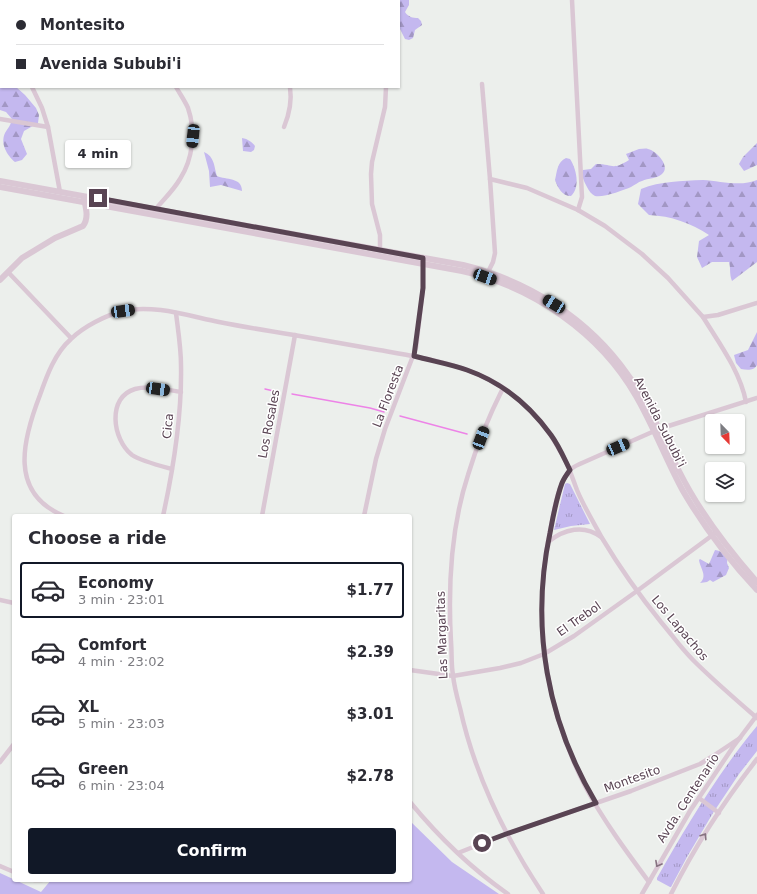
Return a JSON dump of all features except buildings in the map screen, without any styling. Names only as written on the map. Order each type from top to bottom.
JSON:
[{"type":"street","points":[[572,0],[582,197],[578,210]]},
{"type":"street","points":[[482,84],[495,253],[493,262],[486,274]]},
{"type":"street","points":[[32,88],[42,108],[48,127],[60,192]]},
{"type":"street","points":[[154,212],[181,179],[190,157],[193,136],[188,108],[177,88]]},
{"type":"street","points":[[284,128],[291,100],[290,88]]},
{"type":"street","points":[[380,250],[380,235],[372,204],[371,174],[372,162],[385,107],[386,88]]},
{"type":"street","points":[[0,119],[48,127]]},
{"type":"street","points":[[490,179],[527,188],[578,210],[605,226],[642,254],[668,278],[703,317],[729,360],[741,384],[746,402]]},
{"type":"street","name":"Avenida Sububi'i","points":[[0,181],[60,192],[84,199]]},
{"type":"street","name":"Avenida Sububi'i","points":[[0,187],[84,199],[423,261],[463,265],[486,274],[508,280],[543,297],[584,326],[608,349],[629,376],[648,406],[657,430],[714,534],[730,560],[757,590]]},
{"type":"street","points":[[0,280],[22,258],[55,238],[83,226],[87,216],[84,199]]},
{"type":"street","name":"Avenida Sububi'i","points":[[154,212],[380,250],[423,261]]},
{"type":"street","name":"La Floresta","points":[[364,514],[376,459],[385,429],[414,356],[423,288],[423,261]]},
{"type":"street","points":[[8,272],[71,338]]},
{"type":"street","points":[[703,317],[718,315],[757,303]]},
{"type":"street","name":"Los Lapachos","points":[[60,514],[46,507],[37,497],[29,484],[25,471],[24,456],[30,420],[54,361],[71,338],[106,316],[139,308],[156,309],[237,326],[414,356],[466,370],[484,377],[502,388],[524,404],[538,419],[551,435],[570,470],[578,492],[603,538],[637,591],[679,645],[694,661],[722,688],[757,717]]},
{"type":"street","name":"Cica","points":[[163,514],[178,430],[181,392],[180,351],[176,313]]},
{"type":"street","name":"Los Rosales","points":[[262,514],[295,335]]},
{"type":"street","points":[[172,470],[144,461],[133,455],[124,447],[118,438],[115,427],[117,406],[123,397],[134,389],[147,388],[181,392]]},
{"type":"street","name":"Las Margaritas","points":[[502,388],[490,414],[468,475],[461,502],[453,548],[449,610],[453,676],[462,721],[484,787],[506,834],[543,894]]},
{"type":"street","points":[[648,882],[625,850],[583,780],[560,726],[549,685],[544,654],[542,625],[542,579],[556,505],[562,483],[570,470],[582,463],[657,430],[757,398]]},
{"type":"street","points":[[548,542],[557,534],[580,530],[589,530],[603,538]]},
{"type":"street","name":"Avenida Sububi'i","points":[[714,534],[757,582]]},
{"type":"street","name":"El Trebol","points":[[412,670],[453,676],[521,663],[544,654],[574,636],[714,534]]},
{"type":"street","points":[[0,600],[12,603]]},
{"type":"street","name":"Avda. Centenario","points":[[642,894],[674,837],[699,798],[740,738],[757,717]]},
{"type":"street","name":"Montesito","points":[[458,853],[506,834],[596,803],[700,764],[740,738]]},
{"type":"street","points":[[0,762],[12,747]]},
{"type":"street","points":[[671,894],[698,845],[757,759]]},
{"type":"street","points":[[699,798],[719,813]]},
{"type":"street","points":[[412,804],[436,832],[458,853],[508,894]]},
{"type":"street","points":[[0,866],[12,871]]},
{"type":"green space","points":[[400,0],[409,0],[409,5],[405,12],[411,17],[418,18],[422,25],[415,30],[413,38],[409,40],[405,39],[400,29]]},
{"type":"green space","points":[[0,88],[17,88],[36,108],[39,115],[38,123],[24,131],[21,139],[27,154],[22,160],[15,162],[5,149],[3,141],[12,119],[6,112],[0,110]]},
{"type":"green space","points":[[242,138],[253,143],[255,146],[254,150],[251,152],[243,151]]},
{"type":"green space","points":[[757,143],[757,165],[744,171],[739,164],[743,157]]},
{"type":"green space","points":[[639,149],[652,150],[659,156],[665,167],[662,174],[658,177],[641,181],[631,187],[608,195],[595,196],[590,192],[583,178],[583,170],[591,169],[596,164],[612,166],[619,165],[629,160],[626,154]]},
{"type":"green space","points":[[204,152],[212,159],[217,176],[236,181],[241,186],[242,191],[221,185],[210,187],[209,171]]},
{"type":"green space","points":[[566,158],[570,159],[576,172],[576,188],[571,196],[565,195],[559,189],[555,180],[559,165]]},
{"type":"green space","points":[[703,180],[744,183],[757,180],[757,262],[732,281],[729,262],[712,262],[702,268],[697,257],[699,241],[709,235],[680,221],[649,215],[638,204],[641,189],[649,186],[679,181]]},
{"type":"green space","points":[[757,332],[757,365],[756,367],[748,370],[741,369],[736,363],[734,355],[748,350]]},
{"type":"green space","points":[[565,484],[570,484],[590,524],[554,530]]},
{"type":"green space","points":[[715,550],[722,552],[727,558],[729,568],[726,575],[713,582],[710,580],[700,583],[703,575],[699,560],[700,559],[709,564]]},
{"type":"green space","points":[[757,726],[757,751],[739,774],[713,813],[671,887],[657,880],[668,858],[716,781]]},
{"type":"green space","points":[[412,823],[452,862],[499,894],[0,894],[0,873],[12,879],[12,882],[19,882],[41,892],[49,882],[412,882]]},
{"type":"waterway","points":[[265,389],[278,392]]},
{"type":"waterway","points":[[292,394],[370,408],[384,412]]},
{"type":"waterway","points":[[400,416],[467,434]]},
{"type":"route","points":[[98,198],[423,258],[423,288],[414,356],[466,370],[484,377],[502,388],[524,404],[551,435],[561,451],[570,470],[562,483],[556,505],[542,579],[542,625],[544,654],[553,704],[560,726],[568,748],[596,803],[482,843]]}]
